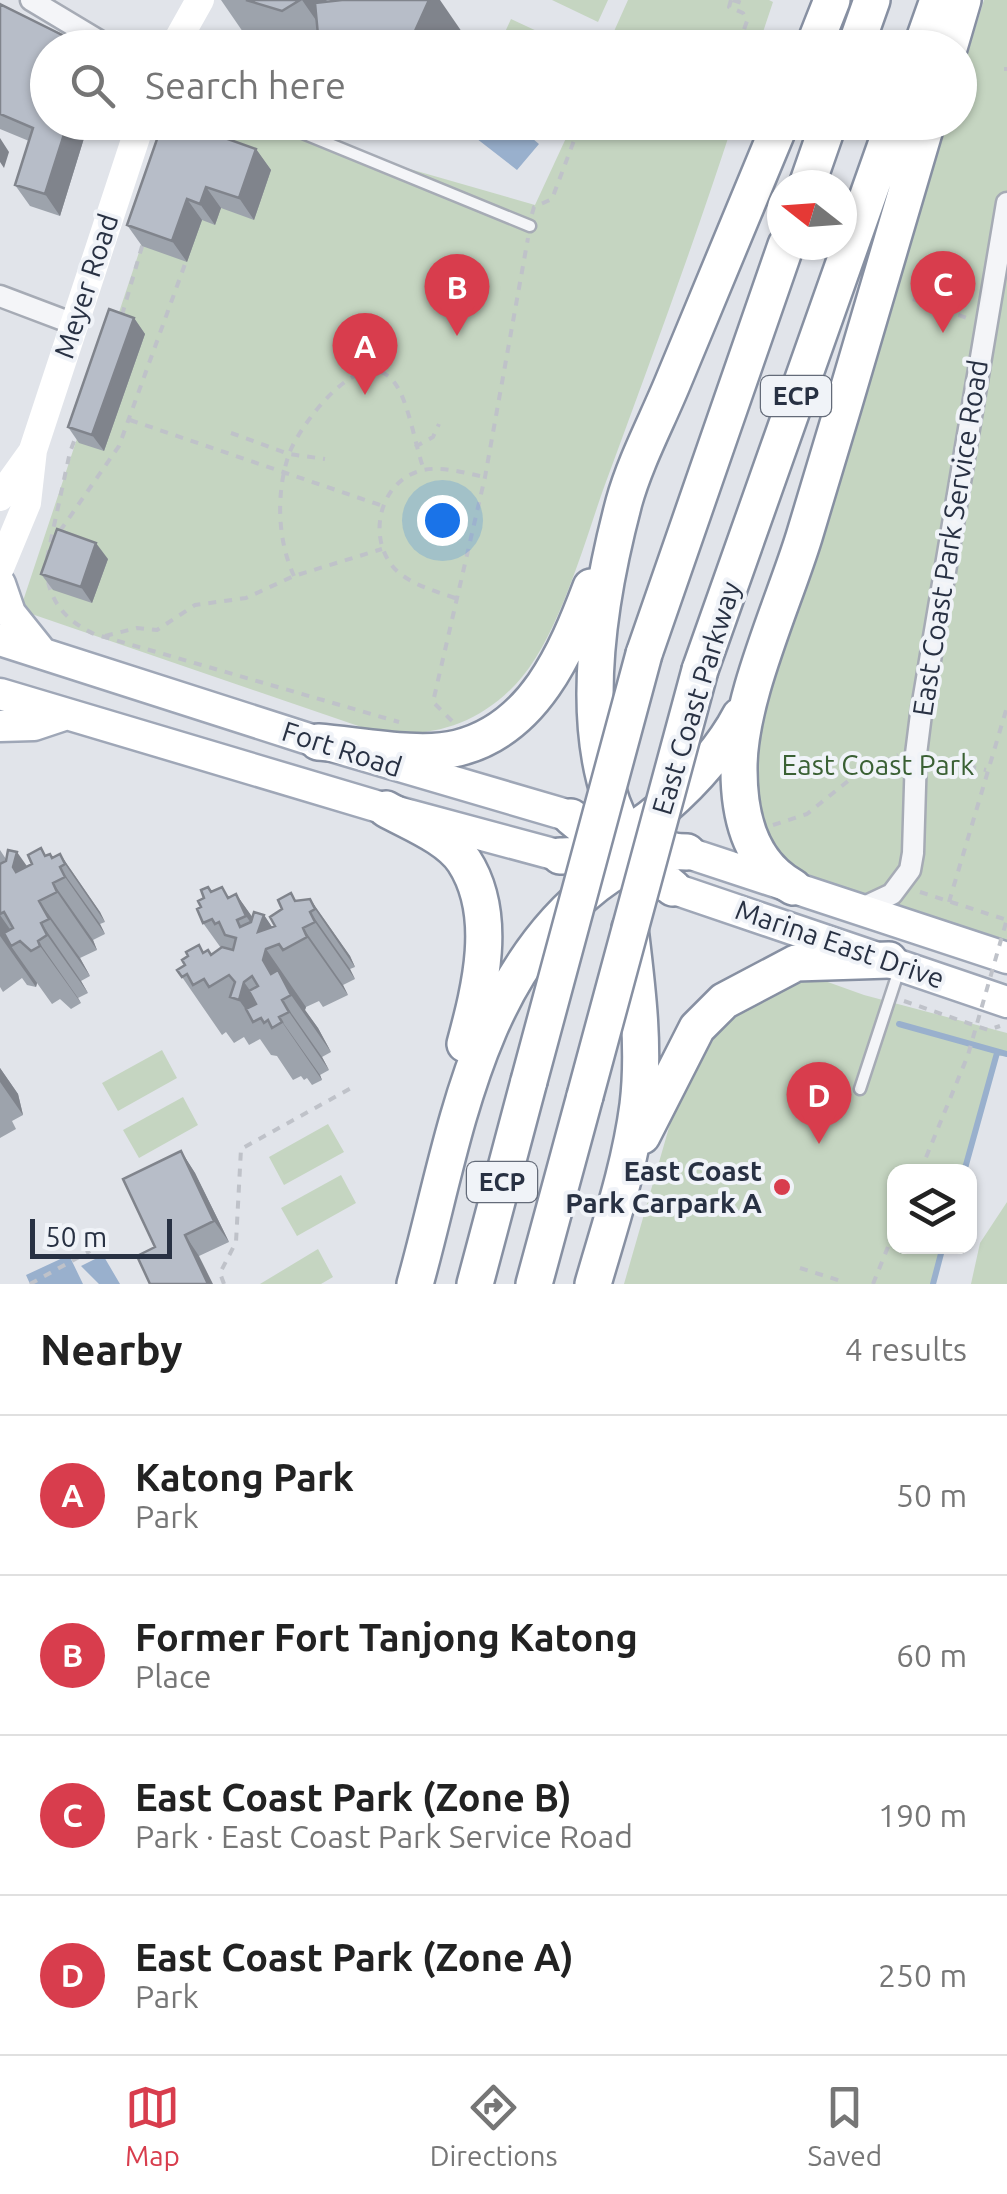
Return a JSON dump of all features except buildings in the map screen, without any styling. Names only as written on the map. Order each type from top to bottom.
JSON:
[{"type":"highway","points":[[820,30],[832,0]]},
{"type":"highway","points":[[861,30],[872,0]]},
{"type":"highway","points":[[927,30],[938,0]]},
{"type":"highway","points":[[954,30],[963,0]]},
{"type":"highway","points":[[318,742],[416,750],[456,749],[498,733],[549,681],[582,613],[774,140]]},
{"type":"highway","points":[[812,170],[823,140]]},
{"type":"highway","name":"East Coast Parkway","points":[[534,1284],[700,670],[888,140]]},
{"type":"highway","points":[[794,887],[761,862],[746,818],[738,771],[742,730],[803,540],[922,140]]},
{"type":"highway","name":"East Coast Parkway","points":[[475,1284],[644,654],[781,260]]},
{"type":"highway","points":[[593,1284],[625,1173],[638,1104],[640,1054],[622,852],[595,716],[598,628],[625,499]]},
{"type":"highway","points":[[415,1284],[469,1078],[508,992],[551,928],[726,744],[752,693]]},
{"type":"highway","points":[[386,810],[436,836],[464,860],[478,898],[484,942],[477,998],[456,1075],[446,1168]]},
{"type":"highway","points":[[571,816],[673,888]]},
{"type":"highway","points":[[560,856],[687,852]]},
{"type":"highway","points":[[625,1173],[683,1054],[698,1028],[724,1001],[796,963],[895,962]]},
{"type":"main road","points":[[0,584],[10,613],[43,654]]},
{"type":"main road","name":"Fort Road","points":[[0,640],[318,742],[571,816]]},
{"type":"main road","name":"Fort Road","points":[[0,694],[386,810],[560,856]]},
{"type":"main road","points":[[0,726],[34,725],[64,715]]},
{"type":"main road","name":"Marina East Drive","points":[[687,852],[1007,958]]},
{"type":"main road","name":"Marina East Drive","points":[[673,888],[1007,1002]]},
{"type":"street","points":[[31,0],[81,30]]},
{"type":"street","points":[[183,30],[200,0]]},
{"type":"street","name":"Meyer Road","points":[[0,568],[26,503],[32,450],[135,140]]},
{"type":"street","name":"East Coast Park Service Road","points":[[860,909],[892,894],[904,882],[914,853],[920,714],[1007,202]]},
{"type":"street","points":[[0,296],[74,324]]},
{"type":"street","name":"Meyer Road","points":[[0,494],[32,450]]},
{"type":"lane","points":[[320,140],[530,226]]},
{"type":"lane","points":[[860,1089],[890,997],[895,962]]},
{"type":"path","points":[[744,30],[747,21],[743,12],[730,8],[732,0],[746,4]]},
{"type":"path","points":[[435,723],[453,723],[434,702],[486,477],[534,207],[546,204],[556,192],[575,140]]},
{"type":"path","points":[[118,329],[145,238]]},
{"type":"path","points":[[48,553],[76,504],[119,446],[185,264]]},
{"type":"path","points":[[914,299],[985,325]]},
{"type":"path","points":[[294,576],[286,558],[281,527],[289,454],[310,418],[342,384],[369,371],[379,371],[394,382],[424,470]]},
{"type":"path","points":[[130,420],[383,506]]},
{"type":"path","points":[[415,447],[433,437],[440,424]]},
{"type":"path","points":[[232,433],[289,454],[324,459]]},
{"type":"path","points":[[77,434],[44,570],[52,599],[71,622],[102,636],[399,722]]},
{"type":"path","points":[[456,598],[420,586],[398,572],[382,549],[378,528],[383,506],[397,486],[424,470],[486,477]]},
{"type":"path","points":[[102,636],[137,628],[158,630],[195,606],[246,598],[294,576],[382,549]]},
{"type":"path","points":[[949,902],[1007,708]]},
{"type":"path","points":[[920,892],[1007,920],[968,1056],[923,1164]]},
{"type":"path","points":[[890,997],[988,1030],[1007,1024]]},
{"type":"path","points":[[224,1284],[220,1273],[236,1242],[242,1149],[353,1088]]},
{"type":"path","points":[[873,1284],[887,1249]]},
{"type":"path","points":[[30,1284],[90,1251]]},
{"type":"path","points":[[800,1268],[842,1281],[840,1284]]},
{"type":"green space","points":[[552,0],[608,0],[598,22]]},
{"type":"green space","points":[[628,0],[773,2],[764,30],[615,30]]},
{"type":"green space","name":"East Coast Park","points":[[984,0],[1007,0],[1007,945],[808,881],[763,841],[751,737],[941,140],[977,140],[975,30]]},
{"type":"green space","points":[[511,19],[535,30],[506,30]]},
{"type":"green space","points":[[176,140],[313,140],[535,205],[565,140],[727,140],[556,619],[531,666],[484,711],[430,731],[370,730],[20,610]]},
{"type":"green space","points":[[811,976],[864,995],[1007,1033],[1007,1056],[997,1056],[967,1164],[887,1164],[887,1254],[942,1254],[934,1284],[624,1284],[672,1117],[720,1027],[744,1006]]},
{"type":"green space","points":[[162,1050],[177,1078],[118,1111],[102,1083]]},
{"type":"green space","points":[[183,1097],[198,1125],[139,1158],[123,1130]]},
{"type":"green space","points":[[328,1124],[344,1152],[284,1185],[269,1157]]},
{"type":"green space","points":[[341,1175],[356,1203],[297,1236],[281,1208]]},
{"type":"green space","points":[[1007,1202],[1007,1284],[971,1284],[980,1243]]},
{"type":"green space","points":[[318,1249],[333,1277],[321,1284],[260,1284]]},
{"type":"water","points":[[478,140],[534,140],[539,144],[517,170]]},
{"type":"water","points":[[69,1255],[83,1284],[30,1284],[26,1275]]},
{"type":"water","points":[[103,1255],[120,1284],[99,1284],[81,1266]]},
{"type":"waterway","points":[[899,1024],[1007,1054]]},
{"type":"waterway","points":[[966,1164],[997,1053]]},
{"type":"waterway","points":[[933,1284],[941,1254]]},
{"type":"place","name":"East Coast Park (Zone B)","points":[[943,333]]},
{"type":"place","name":"Former Fort Tanjong Katong","points":[[457,336]]},
{"type":"place","name":"Katong Park","points":[[365,395]]},
{"type":"place","name":"East Coast Park (Zone A)","points":[[819,1144]]},
{"type":"place","name":"East Coast Park Carpark A","points":[[782,1187]]}]
